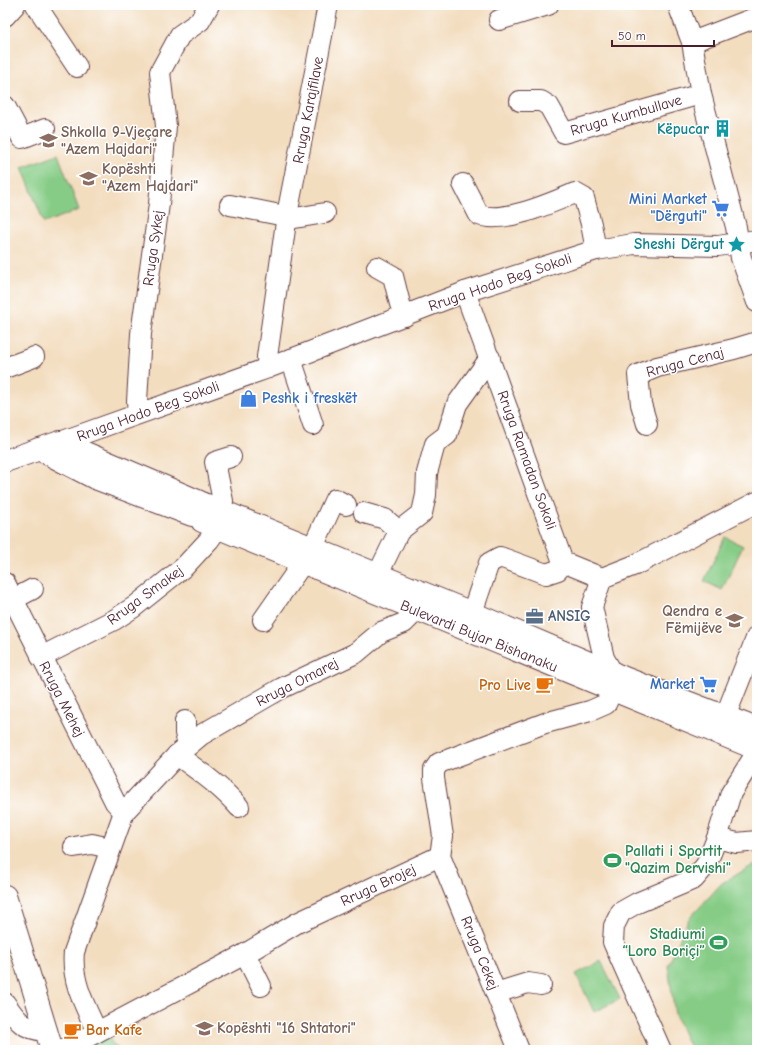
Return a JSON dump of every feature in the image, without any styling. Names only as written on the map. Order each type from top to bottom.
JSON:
[{"type":"main road","name":"Rruga Hodo Beg Sokoli","points":[[6,458],[60,442]]},
{"type":"main road","name":"Bulevardi Bujar Bishanaku","points":[[60,442],[206,514],[612,682],[725,717],[757,729]]},
{"type":"main road","name":"Bulevardi Bujar Bishanaku","points":[[39,449],[95,478],[206,514]]},
{"type":"main road","name":"Bulevardi Bujar Bishanaku","points":[[307,556],[378,574],[418,601],[472,613],[757,751]]},
{"type":"main road","points":[[5,896],[49,1041]]},
{"type":"street","points":[[5,16],[15,5]]},
{"type":"street","points":[[36,5],[76,67]]},
{"type":"street","name":"Rruga Sykej","points":[[138,413],[137,402],[141,334],[159,204],[166,126],[160,72],[180,35],[200,21],[209,5]]},
{"type":"street","name":"Rruga Karajfilave","points":[[268,368],[267,357],[287,215],[328,5]]},
{"type":"street","points":[[499,20],[548,5]]},
{"type":"street","name":"Rruga Kumbullave","points":[[678,5],[692,42],[701,94],[736,227],[737,244],[747,277],[757,302]]},
{"type":"street","points":[[692,42],[757,17]]},
{"type":"street","name":"Rruga Kumbullave","points":[[520,101],[541,101],[549,106],[564,133],[623,118],[701,94]]},
{"type":"street","points":[[5,106],[22,138],[45,129]]},
{"type":"street","points":[[463,184],[479,215],[487,218],[534,210],[576,193],[584,198],[596,250]]},
{"type":"street","points":[[230,205],[287,215],[295,218],[325,213]]},
{"type":"street","name":"Rruga Hodo Beg Sokoli","points":[[60,442],[268,368],[465,292],[596,250],[634,244],[718,246],[757,240]]},
{"type":"street","points":[[377,267],[393,276],[400,304],[405,316]]},
{"type":"street","name":"Rruga Ramadan Sokoli","points":[[465,292],[563,562]]},
{"type":"street","name":"Rruga Cenaj","points":[[647,424],[641,404],[638,375],[657,367],[734,349],[757,342]]},
{"type":"street","points":[[5,368],[34,357]]},
{"type":"street","points":[[378,574],[399,532],[422,513],[426,495],[427,473],[435,444],[447,435],[458,404],[490,358]]},
{"type":"street","points":[[291,359],[313,425]]},
{"type":"street","points":[[206,514],[223,501],[215,462],[231,457]]},
{"type":"street","points":[[263,620],[307,556],[335,499],[346,505]]},
{"type":"street","points":[[472,613],[489,563],[500,557],[546,574],[558,570],[563,562],[602,578],[635,565],[757,502]]},
{"type":"street","points":[[364,513],[384,519],[399,532]]},
{"type":"street","name":"Rruga Smakej","points":[[41,657],[114,620],[134,607],[184,568],[209,540],[206,514]]},
{"type":"street","points":[[440,856],[443,836],[434,778],[434,770],[439,763],[545,722],[606,704],[612,682],[604,658],[592,607],[602,578]]},
{"type":"street","points":[[9,592],[34,588]]},
{"type":"street","name":"Rruga Mehej","points":[[9,592],[115,802],[124,812]]},
{"type":"street","name":"Rruga Omarej","points":[[97,1032],[82,999],[74,977],[72,965],[77,940],[124,812],[183,749],[282,688],[356,653],[369,640],[381,632],[404,622],[411,616],[418,601]]},
{"type":"street","points":[[725,717],[757,636]]},
{"type":"street","points":[[185,721],[183,749],[211,780],[230,796],[239,807]]},
{"type":"street","points":[[661,1050],[613,942],[614,926],[621,912],[637,903],[694,878],[706,865],[717,838],[731,793],[757,751]]},
{"type":"street","points":[[717,838],[737,843],[757,841]]},
{"type":"street","points":[[74,847],[92,844],[110,848]]},
{"type":"street","name":"Rruga Brojej","points":[[63,1050],[245,954],[297,923],[440,856]]},
{"type":"street","name":"Rruga Cekej","points":[[440,856],[519,1050]]},
{"type":"street","points":[[245,954],[261,986]]},
{"type":"street","points":[[496,993],[528,983],[541,985]]},
{"type":"street","points":[[5,1003],[26,1027],[49,1041]]},
{"type":"green space","points":[[58,154],[79,210],[44,223],[22,167]]},
{"type":"green space","points":[[725,537],[743,546],[722,590],[704,581]]},
{"type":"green space","name":"Stadiumi “Loro Boriçi”","points":[[757,863],[757,1050],[691,1050],[675,1015],[668,966],[688,920],[722,883]]},
{"type":"green space","points":[[601,961],[620,999],[594,1012],[576,974]]},
{"type":"green space","points":[[110,1032],[111,1042],[120,1050],[78,1050]]},
{"type":"place","name":"Këpucar","points":[[722,129]]},
{"type":"place","name":"Shkolla 9-Vjeçare \"Azem Hajdari\"","points":[[48,141]]},
{"type":"place","name":"Kopështi \"Azem Hajdari\"","points":[[89,178]]},
{"type":"place","name":"Mini Market \"Dërguti\"","points":[[720,208]]},
{"type":"place","name":"Sheshi Dërgut","points":[[737,244]]},
{"type":"place","name":"Peshk i freskët","points":[[249,398]]},
{"type":"place","name":"ANSIG","points":[[535,616]]},
{"type":"place","name":"Qendra e Fëmijëve","points":[[735,620]]},
{"type":"place","name":"Market","points":[[708,684]]},
{"type":"place","name":"Pro Live","points":[[544,685]]},
{"type":"place","name":"Pallati i Sportit \"Qazim Dervishi\"","points":[[612,860]]},
{"type":"place","name":"Stadiumi “Loro Boriçi”","points":[[718,943]]},
{"type":"place","name":"Kopështi \"16 Shtatori\"","points":[[204,1028]]},
{"type":"place","name":"Bar Kafe","points":[[73,1030]]}]
